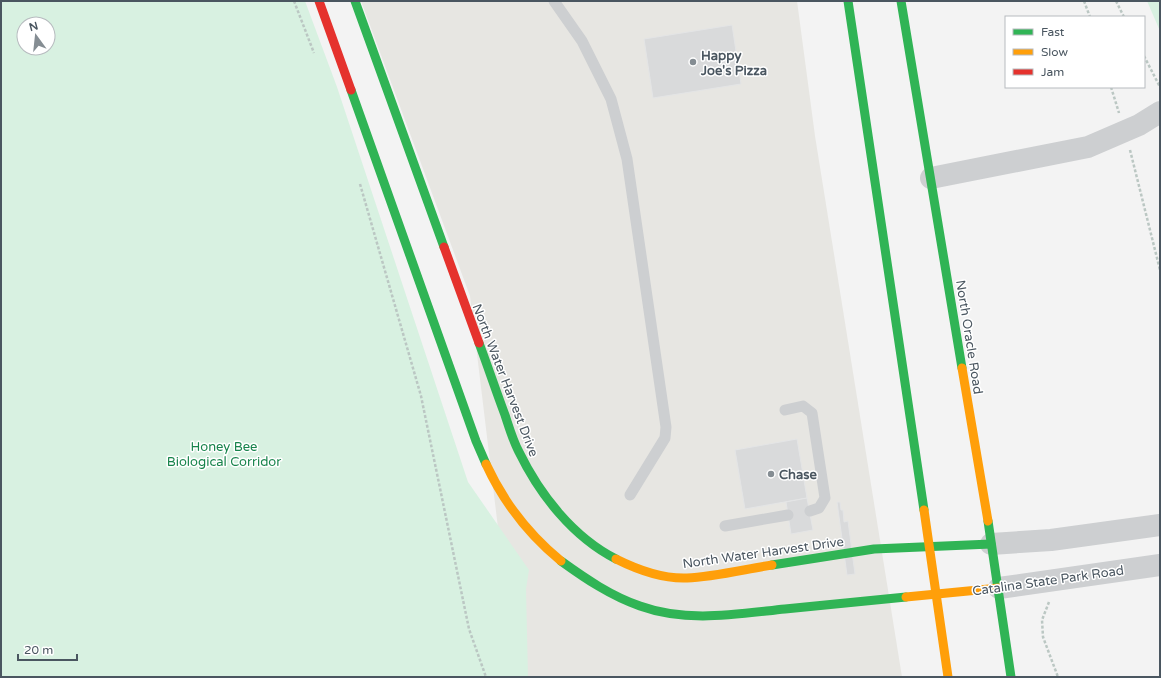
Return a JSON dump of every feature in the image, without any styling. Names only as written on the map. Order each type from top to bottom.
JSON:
[{"type":"main road","points":[[320,1],[476,441],[500,491],[514,513],[543,545],[579,574],[606,591],[660,612],[684,615],[718,616],[937,593]]},
{"type":"main road","name":"North Water Harvest Drive","points":[[355,1],[518,451],[539,490],[568,524],[597,547],[623,562],[649,573],[668,578],[687,578],[874,549],[991,544]]},
{"type":"main road","points":[[848,1],[937,593],[948,677]]},
{"type":"main road","name":"North Oracle Road","points":[[901,1],[991,544],[1011,677]]},
{"type":"main road","name":"Catalina State Park Road","points":[[937,593],[998,588]]},
{"type":"street","points":[[931,178],[1088,147],[1139,125],[1160,112]]},
{"type":"street","points":[[991,544],[1051,540],[1160,525]]},
{"type":"street","name":"Catalina State Park Road","points":[[998,588],[1160,565]]},
{"type":"lane","points":[[554,1],[582,41],[611,99],[629,175],[666,427],[665,438],[630,495]]},
{"type":"lane","points":[[785,410],[803,406],[812,413],[825,498],[819,508],[810,511]]},
{"type":"lane","points":[[725,526],[788,515]]},
{"type":"path","points":[[294,1],[314,55]]},
{"type":"path","points":[[1084,1],[1090,16]]},
{"type":"path","points":[[1116,1],[1124,16]]},
{"type":"path","points":[[1145,58],[1160,87]]},
{"type":"path","points":[[1111,88],[1139,183],[1160,270]]},
{"type":"path","points":[[360,183],[422,396],[468,629],[486,677]]},
{"type":"shaded area","points":[[361,1],[797,1],[815,136],[902,677],[516,677],[470,296]]},
{"type":"green space","name":"Honey Bee Biological Corridor","points":[[1,1],[305,1],[337,87],[468,482],[529,570],[526,589],[528,677],[1,677]]},
{"type":"green space","points":[[1147,1],[1160,1],[1160,31]]},
{"type":"building","name":"Happy Joe's Pizza","points":[[732,25],[741,84],[653,98],[644,39]]},
{"type":"building","name":"Chase","points":[[797,439],[807,498],[745,509],[735,450]]},
{"type":"building","points":[[807,498],[813,530],[791,534],[786,502]]},
{"type":"building","points":[[837,502],[840,502],[841,510],[843,510],[844,522],[848,521],[855,574],[847,575]]},
{"type":"traffic: fast","points":[[355,1],[444,247]]},
{"type":"traffic: fast","points":[[848,1],[924,510]]},
{"type":"traffic: fast","points":[[901,1],[962,368]]},
{"type":"traffic: fast","points":[[351,90],[476,441],[486,464]]},
{"type":"traffic: fast","points":[[479,343],[515,443],[527,468],[537,484],[559,513],[572,527],[600,550],[616,559]]},
{"type":"traffic: fast","points":[[988,521],[1011,677]]},
{"type":"traffic: fast","points":[[772,565],[874,549],[991,544]]},
{"type":"traffic: fast","points":[[561,561],[589,581],[629,602],[658,611],[694,616],[730,615],[906,597]]},
{"type":"traffic: slow","points":[[962,368],[988,521]]},
{"type":"traffic: slow","points":[[486,464],[501,492],[518,517],[538,540],[561,561]]},
{"type":"traffic: slow","points":[[924,510],[948,677]]},
{"type":"traffic: slow","points":[[616,559],[651,573],[678,578],[708,576],[772,565]]},
{"type":"traffic: slow","points":[[906,597],[999,588]]},
{"type":"traffic: jam","points":[[319,1],[351,90]]},
{"type":"traffic: jam","points":[[444,247],[479,343]]},
{"type":"place","name":"Happy Joe's Pizza","points":[[693,62]]},
{"type":"place","name":"Chase","points":[[771,474]]}]
